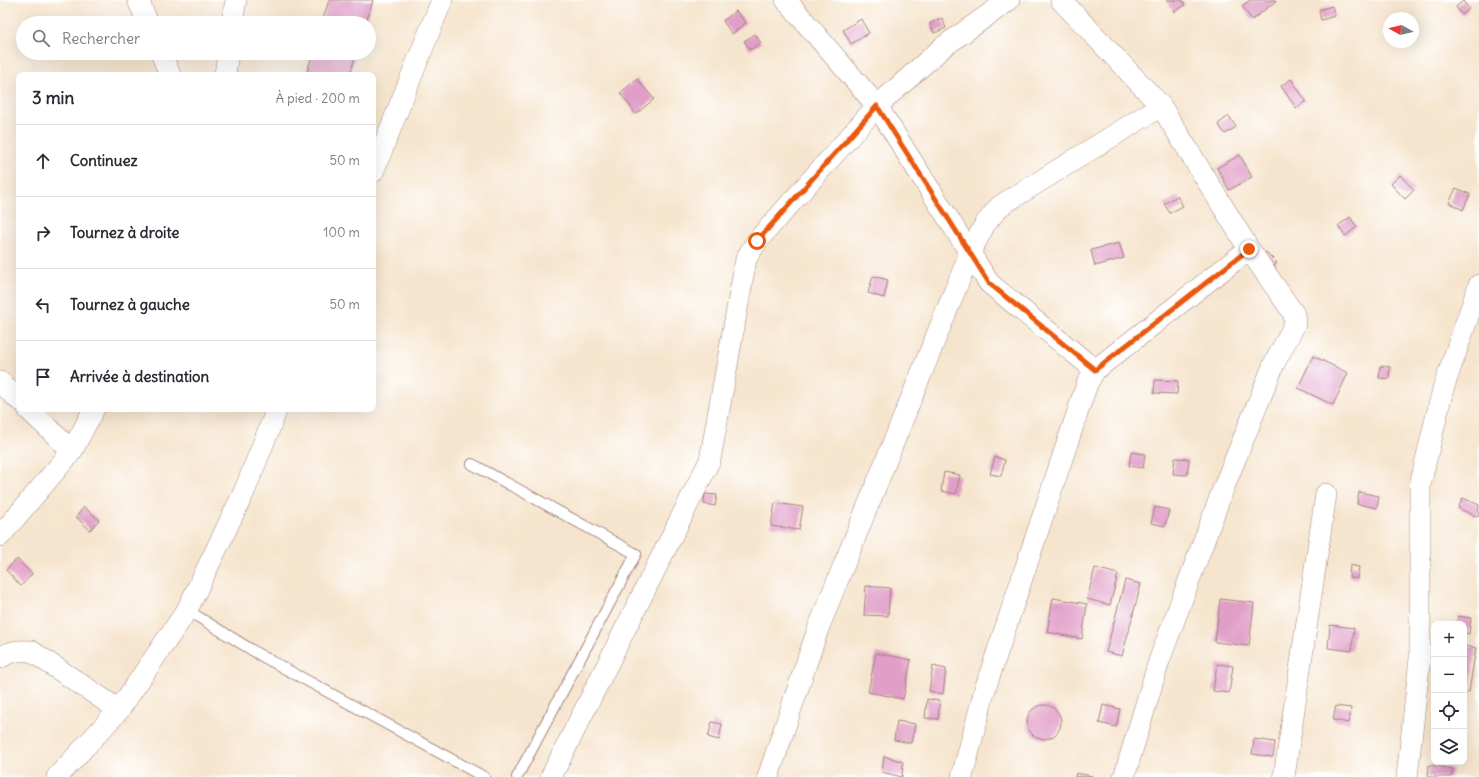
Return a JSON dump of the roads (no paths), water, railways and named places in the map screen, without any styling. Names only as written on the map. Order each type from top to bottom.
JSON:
[{"type":"street","points":[[138,0],[145,16]]},
{"type":"street","points":[[233,16],[236,0]]},
{"type":"street","points":[[376,165],[442,0]]},
{"type":"street","points":[[786,0],[877,106],[989,283],[1095,370]]},
{"type":"street","points":[[551,777],[710,460],[746,259],[757,241],[877,106],[943,47],[1009,0]]},
{"type":"street","points":[[1061,0],[1161,106],[1249,249],[1294,314],[1295,324],[1274,364],[1222,491],[1159,661],[1124,777]]},
{"type":"street","points":[[164,60],[169,72]]},
{"type":"street","points":[[225,72],[227,60]]},
{"type":"street","points":[[768,777],[818,629],[970,253],[985,224],[1000,206],[1161,106]]},
{"type":"street","points":[[962,777],[985,689],[1087,384],[1095,370],[1249,249]]},
{"type":"street","points":[[1408,777],[1420,658],[1419,491],[1444,389],[1479,285]]},
{"type":"street","points":[[0,382],[16,397]]},
{"type":"street","points":[[31,412],[72,451]]},
{"type":"street","points":[[0,536],[72,451],[92,412]]},
{"type":"street","points":[[57,777],[119,710],[187,610],[244,492],[276,412]]},
{"type":"street","points":[[1284,777],[1326,494]]},
{"type":"street","points":[[0,658],[6,653],[20,650],[30,652],[119,710]]},
{"type":"lane","points":[[472,464],[636,554],[516,777]]},
{"type":"lane","points":[[187,610],[260,655],[484,777]]}]
